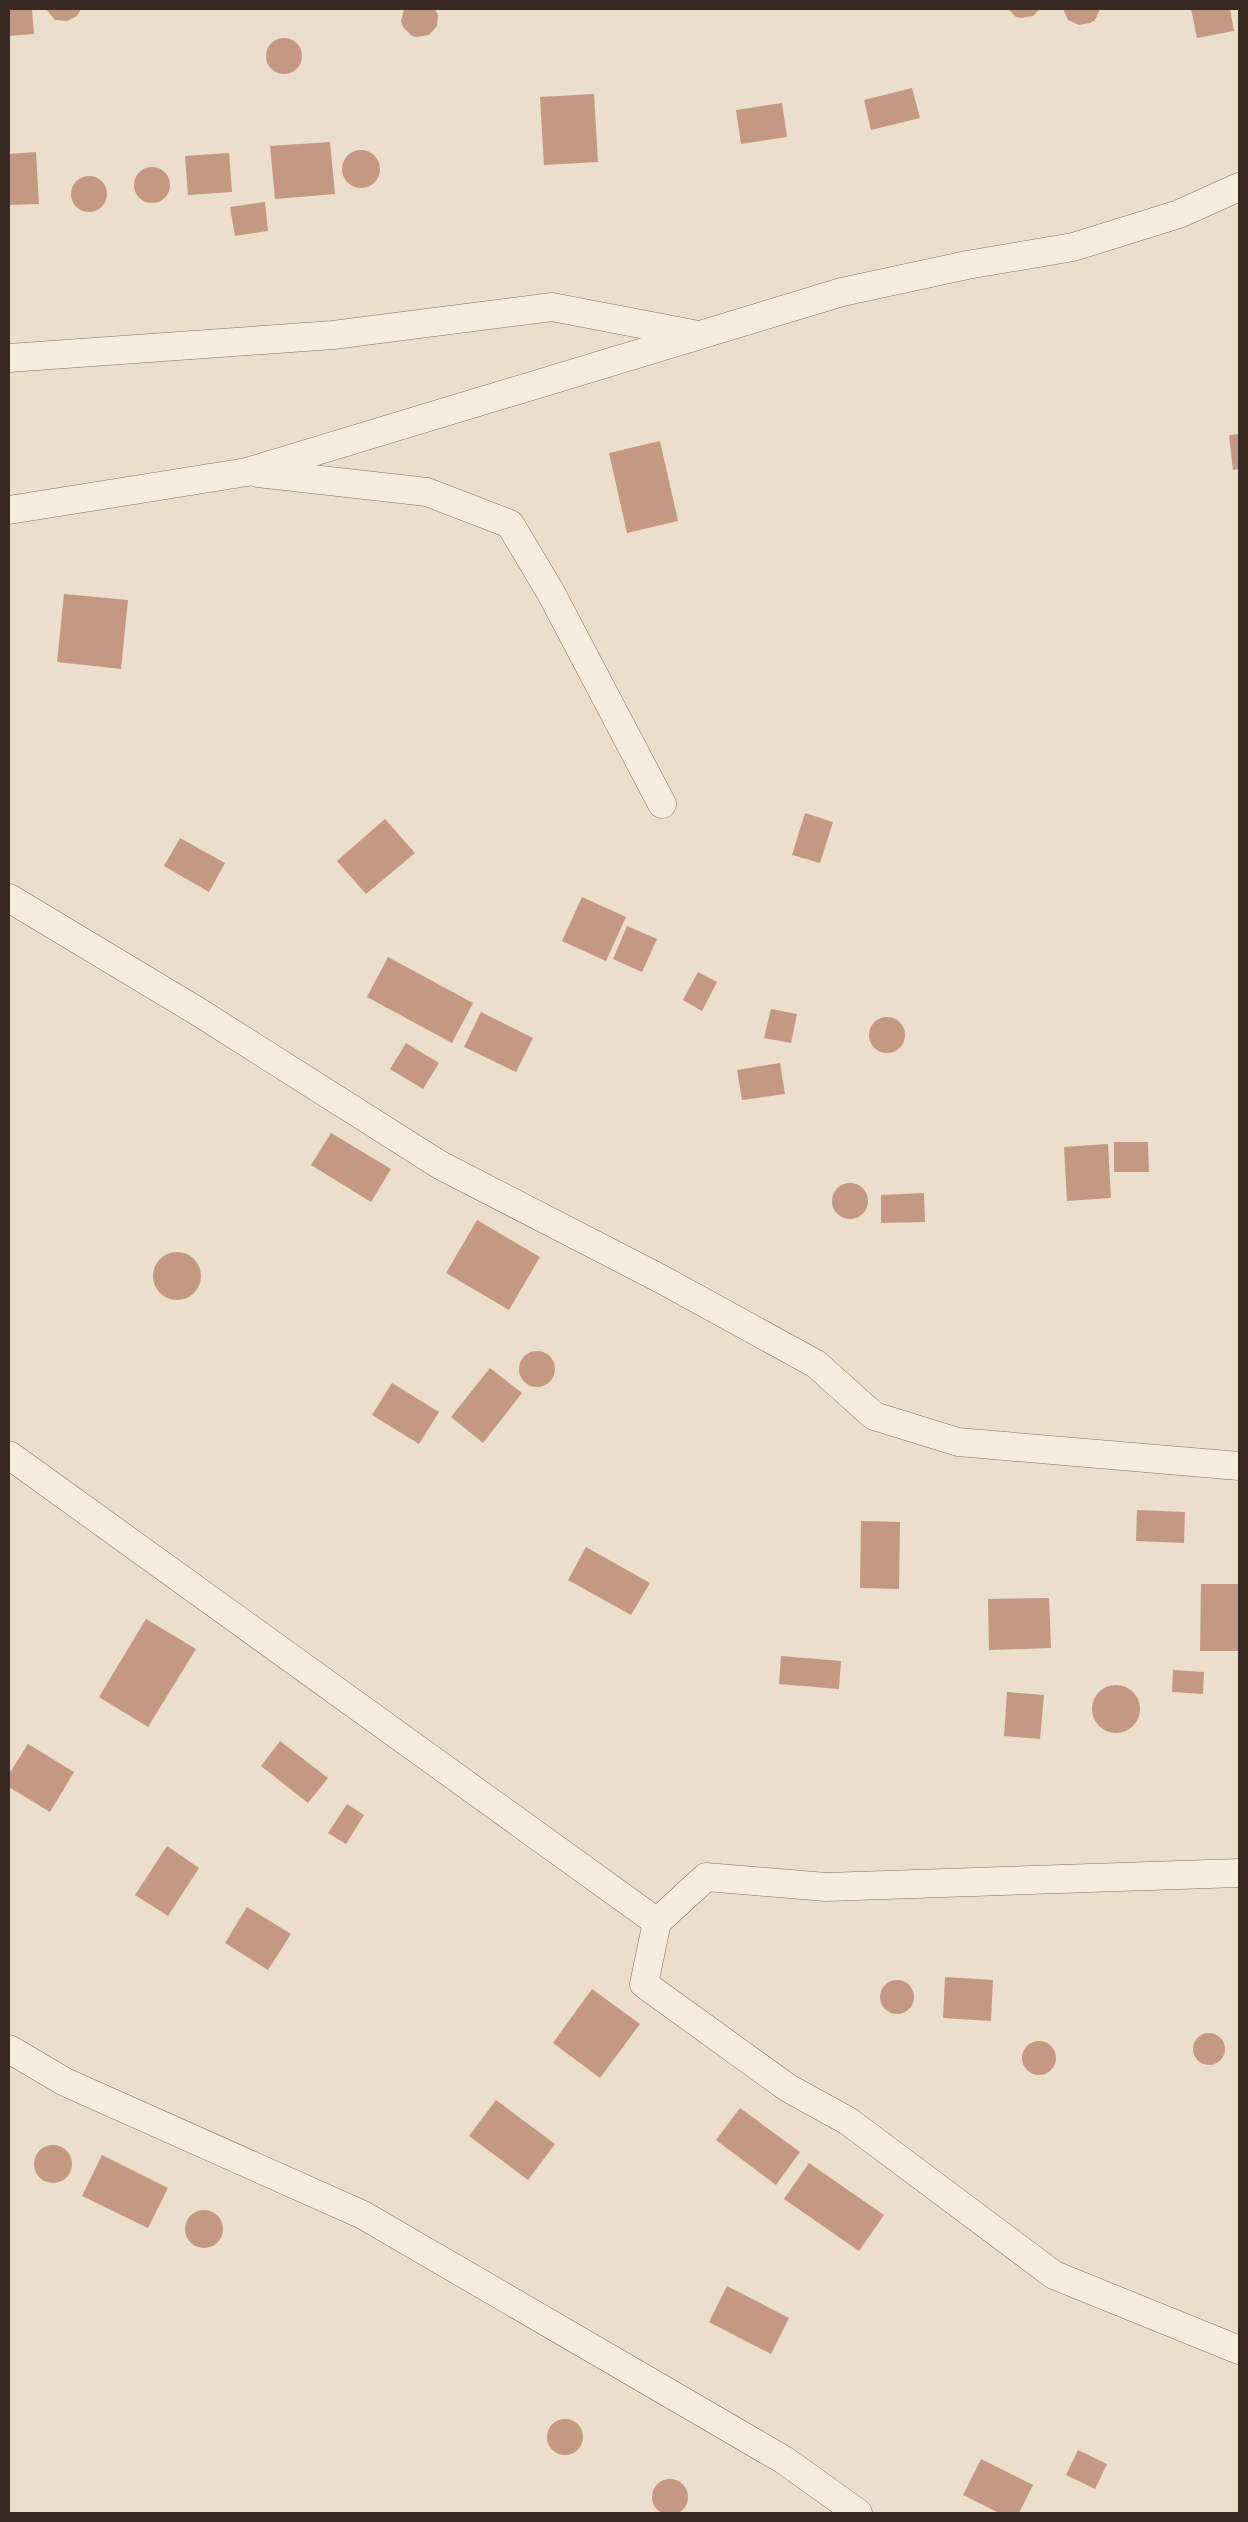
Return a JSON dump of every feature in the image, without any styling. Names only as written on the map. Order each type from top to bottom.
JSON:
[{"type":"street","points":[[9,510],[247,472],[842,292],[967,265],[1073,247],[1178,214],[1239,187]]},
{"type":"street","points":[[9,358],[333,335],[552,307],[697,335]]},
{"type":"street","points":[[247,472],[427,492],[510,524],[551,593],[662,804]]},
{"type":"street","points":[[9,898],[197,1011],[440,1165],[655,1276],[816,1364],[874,1416],[958,1442],[1239,1466]]},
{"type":"street","points":[[9,1455],[657,1922]]},
{"type":"street","points":[[1239,1873],[826,1887],[706,1877],[657,1922],[644,1984],[788,2088],[848,2121],[1054,2276],[1239,2350]]},
{"type":"street","points":[[9,2049],[65,2082],[363,2215],[784,2460],[858,2513]]},
{"type":"building","points":[[9,9],[32,9],[34,34],[9,36]]},
{"type":"building","points":[[46,9],[81,9],[77,16],[67,21],[55,20]]},
{"type":"building","points":[[404,9],[435,9],[438,15],[437,26],[429,35],[412,36],[403,27],[401,21]]},
{"type":"building","points":[[1008,9],[1040,9],[1033,16],[1021,18],[1016,17]]},
{"type":"building","points":[[1063,9],[1100,9],[1095,20],[1079,25],[1068,20]]},
{"type":"building","points":[[1191,9],[1230,9],[1234,31],[1197,38]]},
{"type":"building","points":[[284,38],[291,39],[297,43],[301,49],[301,63],[297,69],[291,73],[284,74],[277,73],[271,69],[267,63],[266,56],[267,49],[271,43],[277,39]]},
{"type":"building","points":[[912,88],[920,118],[871,130],[864,100]]},
{"type":"building","points":[[594,94],[598,162],[544,165],[540,97]]},
{"type":"building","points":[[782,103],[787,137],[741,144],[736,110]]},
{"type":"building","points":[[330,142],[335,194],[275,199],[270,146]]},
{"type":"building","points":[[361,150],[374,156],[380,169],[374,182],[361,188],[348,182],[342,169],[348,156]]},
{"type":"building","points":[[36,152],[39,204],[9,205],[9,154]]},
{"type":"building","points":[[229,153],[232,192],[188,195],[185,156]]},
{"type":"building","points":[[152,167],[159,168],[165,172],[169,178],[169,192],[165,198],[159,202],[152,203],[145,202],[139,198],[135,192],[134,185],[135,178],[139,172],[145,168]]},
{"type":"building","points":[[89,176],[96,177],[102,181],[106,187],[106,201],[102,207],[96,211],[89,212],[82,211],[76,207],[72,201],[71,194],[72,187],[76,181],[82,177]]},
{"type":"building","points":[[265,202],[268,231],[235,236],[230,207]]},
{"type":"building","points":[[1239,434],[1239,469],[1233,470],[1229,435]]},
{"type":"building","points":[[660,441],[678,521],[627,533],[609,453]]},
{"type":"building","points":[[64,594],[128,600],[121,669],[57,662]]},
{"type":"building","points":[[805,813],[833,822],[820,863],[792,855]]},
{"type":"building","points":[[385,819],[415,853],[366,894],[337,861]]},
{"type":"building","points":[[180,838],[225,863],[209,892],[164,866]]},
{"type":"building","points":[[582,897],[626,917],[606,961],[562,941]]},
{"type":"building","points":[[627,926],[657,939],[642,972],[613,959]]},
{"type":"building","points":[[388,957],[473,1003],[452,1043],[367,997]]},
{"type":"building","points":[[698,972],[717,982],[702,1011],[683,1000]]},
{"type":"building","points":[[771,1009],[797,1014],[791,1043],[764,1038]]},
{"type":"building","points":[[481,1012],[533,1038],[516,1072],[464,1047]]},
{"type":"building","points":[[887,1017],[894,1018],[900,1022],[904,1028],[904,1042],[900,1048],[894,1052],[887,1053],[880,1052],[874,1048],[870,1042],[869,1035],[870,1028],[874,1022],[880,1018]]},
{"type":"building","points":[[406,1043],[439,1063],[423,1089],[390,1069]]},
{"type":"building","points":[[780,1063],[785,1094],[742,1100],[737,1070]]},
{"type":"building","points":[[331,1133],[391,1169],[371,1202],[311,1165]]},
{"type":"building","points":[[1114,1142],[1148,1142],[1149,1172],[1114,1172]]},
{"type":"building","points":[[1108,1144],[1111,1198],[1067,1201],[1064,1147]]},
{"type":"building","points":[[850,1183],[857,1184],[863,1188],[867,1194],[867,1208],[863,1214],[857,1218],[850,1219],[843,1218],[837,1214],[833,1208],[832,1201],[833,1194],[837,1188],[843,1184]]},
{"type":"building","points":[[924,1193],[925,1222],[881,1223],[881,1195]]},
{"type":"building","points":[[477,1220],[540,1257],[509,1310],[446,1273]]},
{"type":"building","points":[[177,1252],[186,1254],[194,1259],[199,1267],[201,1276],[199,1285],[194,1293],[186,1298],[177,1300],[168,1298],[160,1293],[155,1285],[153,1276],[155,1267],[160,1259],[168,1254]]},
{"type":"building","points":[[537,1351],[544,1352],[550,1356],[554,1362],[554,1376],[550,1382],[544,1386],[537,1387],[530,1386],[524,1382],[520,1376],[519,1369],[520,1362],[524,1356],[530,1352]]},
{"type":"building","points":[[490,1368],[522,1393],[483,1443],[451,1417]]},
{"type":"building","points":[[392,1383],[439,1412],[419,1444],[372,1415]]},
{"type":"building","points":[[1137,1510],[1185,1512],[1184,1543],[1136,1541]]},
{"type":"building","points":[[861,1521],[900,1522],[899,1589],[860,1588]]},
{"type":"building","points":[[586,1547],[650,1583],[631,1615],[568,1580]]},
{"type":"building","points":[[1201,1584],[1239,1584],[1239,1651],[1200,1651]]},
{"type":"building","points":[[1049,1598],[1051,1648],[989,1650],[988,1599]]},
{"type":"building","points":[[146,1619],[196,1649],[148,1727],[99,1697]]},
{"type":"building","points":[[781,1656],[841,1661],[839,1689],[779,1684]]},
{"type":"building","points":[[1173,1670],[1204,1672],[1203,1694],[1172,1692]]},
{"type":"building","points":[[1116,1685],[1125,1687],[1133,1692],[1138,1700],[1140,1709],[1138,1718],[1133,1726],[1125,1731],[1116,1733],[1107,1731],[1099,1726],[1094,1718],[1092,1709],[1094,1700],[1099,1692],[1107,1687]]},
{"type":"building","points":[[1007,1692],[1044,1695],[1040,1739],[1004,1736]]},
{"type":"building","points":[[280,1741],[328,1778],[308,1803],[261,1766]]},
{"type":"building","points":[[28,1744],[74,1772],[50,1812],[9,1787],[9,1774]]},
{"type":"building","points":[[347,1804],[364,1815],[346,1844],[328,1833]]},
{"type":"building","points":[[167,1846],[199,1868],[168,1916],[135,1895]]},
{"type":"building","points":[[247,1907],[291,1934],[268,1970],[225,1943]]},
{"type":"building","points":[[945,1977],[993,1980],[991,2021],[943,2018]]},
{"type":"building","points":[[897,1980],[904,1981],[909,1985],[913,1990],[913,2004],[909,2009],[904,2013],[897,2014],[890,2013],[885,2009],[881,2004],[880,1997],[881,1990],[885,1985],[890,1981]]},
{"type":"building","points":[[592,1989],[640,2024],[600,2078],[553,2043]]},
{"type":"building","points":[[1209,2033],[1215,2034],[1220,2038],[1224,2043],[1224,2055],[1220,2060],[1215,2064],[1209,2065],[1203,2064],[1198,2060],[1194,2055],[1193,2049],[1194,2043],[1198,2038],[1203,2034]]},
{"type":"building","points":[[1039,2041],[1046,2042],[1051,2046],[1055,2051],[1055,2065],[1051,2070],[1046,2074],[1039,2075],[1032,2074],[1027,2070],[1023,2065],[1022,2058],[1023,2051],[1027,2046],[1032,2042]]},
{"type":"building","points":[[496,2100],[555,2144],[528,2180],[469,2136]]},
{"type":"building","points":[[740,2108],[800,2152],[776,2185],[716,2140]]},
{"type":"building","points":[[53,2145],[66,2151],[72,2164],[66,2177],[53,2183],[40,2177],[34,2164],[40,2151]]},
{"type":"building","points":[[102,2155],[168,2188],[148,2228],[82,2196]]},
{"type":"building","points":[[809,2163],[884,2215],[859,2251],[784,2199]]},
{"type":"building","points":[[204,2210],[217,2216],[223,2229],[217,2242],[204,2248],[191,2242],[185,2229],[191,2216]]},
{"type":"building","points":[[727,2286],[789,2318],[771,2354],[709,2322]]},
{"type":"building","points":[[565,2419],[572,2420],[578,2424],[582,2430],[582,2444],[578,2450],[572,2454],[565,2455],[558,2454],[552,2450],[548,2444],[547,2437],[548,2430],[552,2424],[558,2420]]},
{"type":"building","points":[[1078,2450],[1107,2464],[1095,2489],[1066,2475]]},
{"type":"building","points":[[981,2459],[1033,2485],[1019,2513],[999,2513],[963,2495]]},
{"type":"building","points":[[670,2479],[677,2480],[683,2484],[687,2490],[687,2504],[683,2510],[677,2514],[670,2515],[663,2514],[657,2510],[653,2504],[652,2497],[653,2490],[657,2484],[663,2480]]}]
